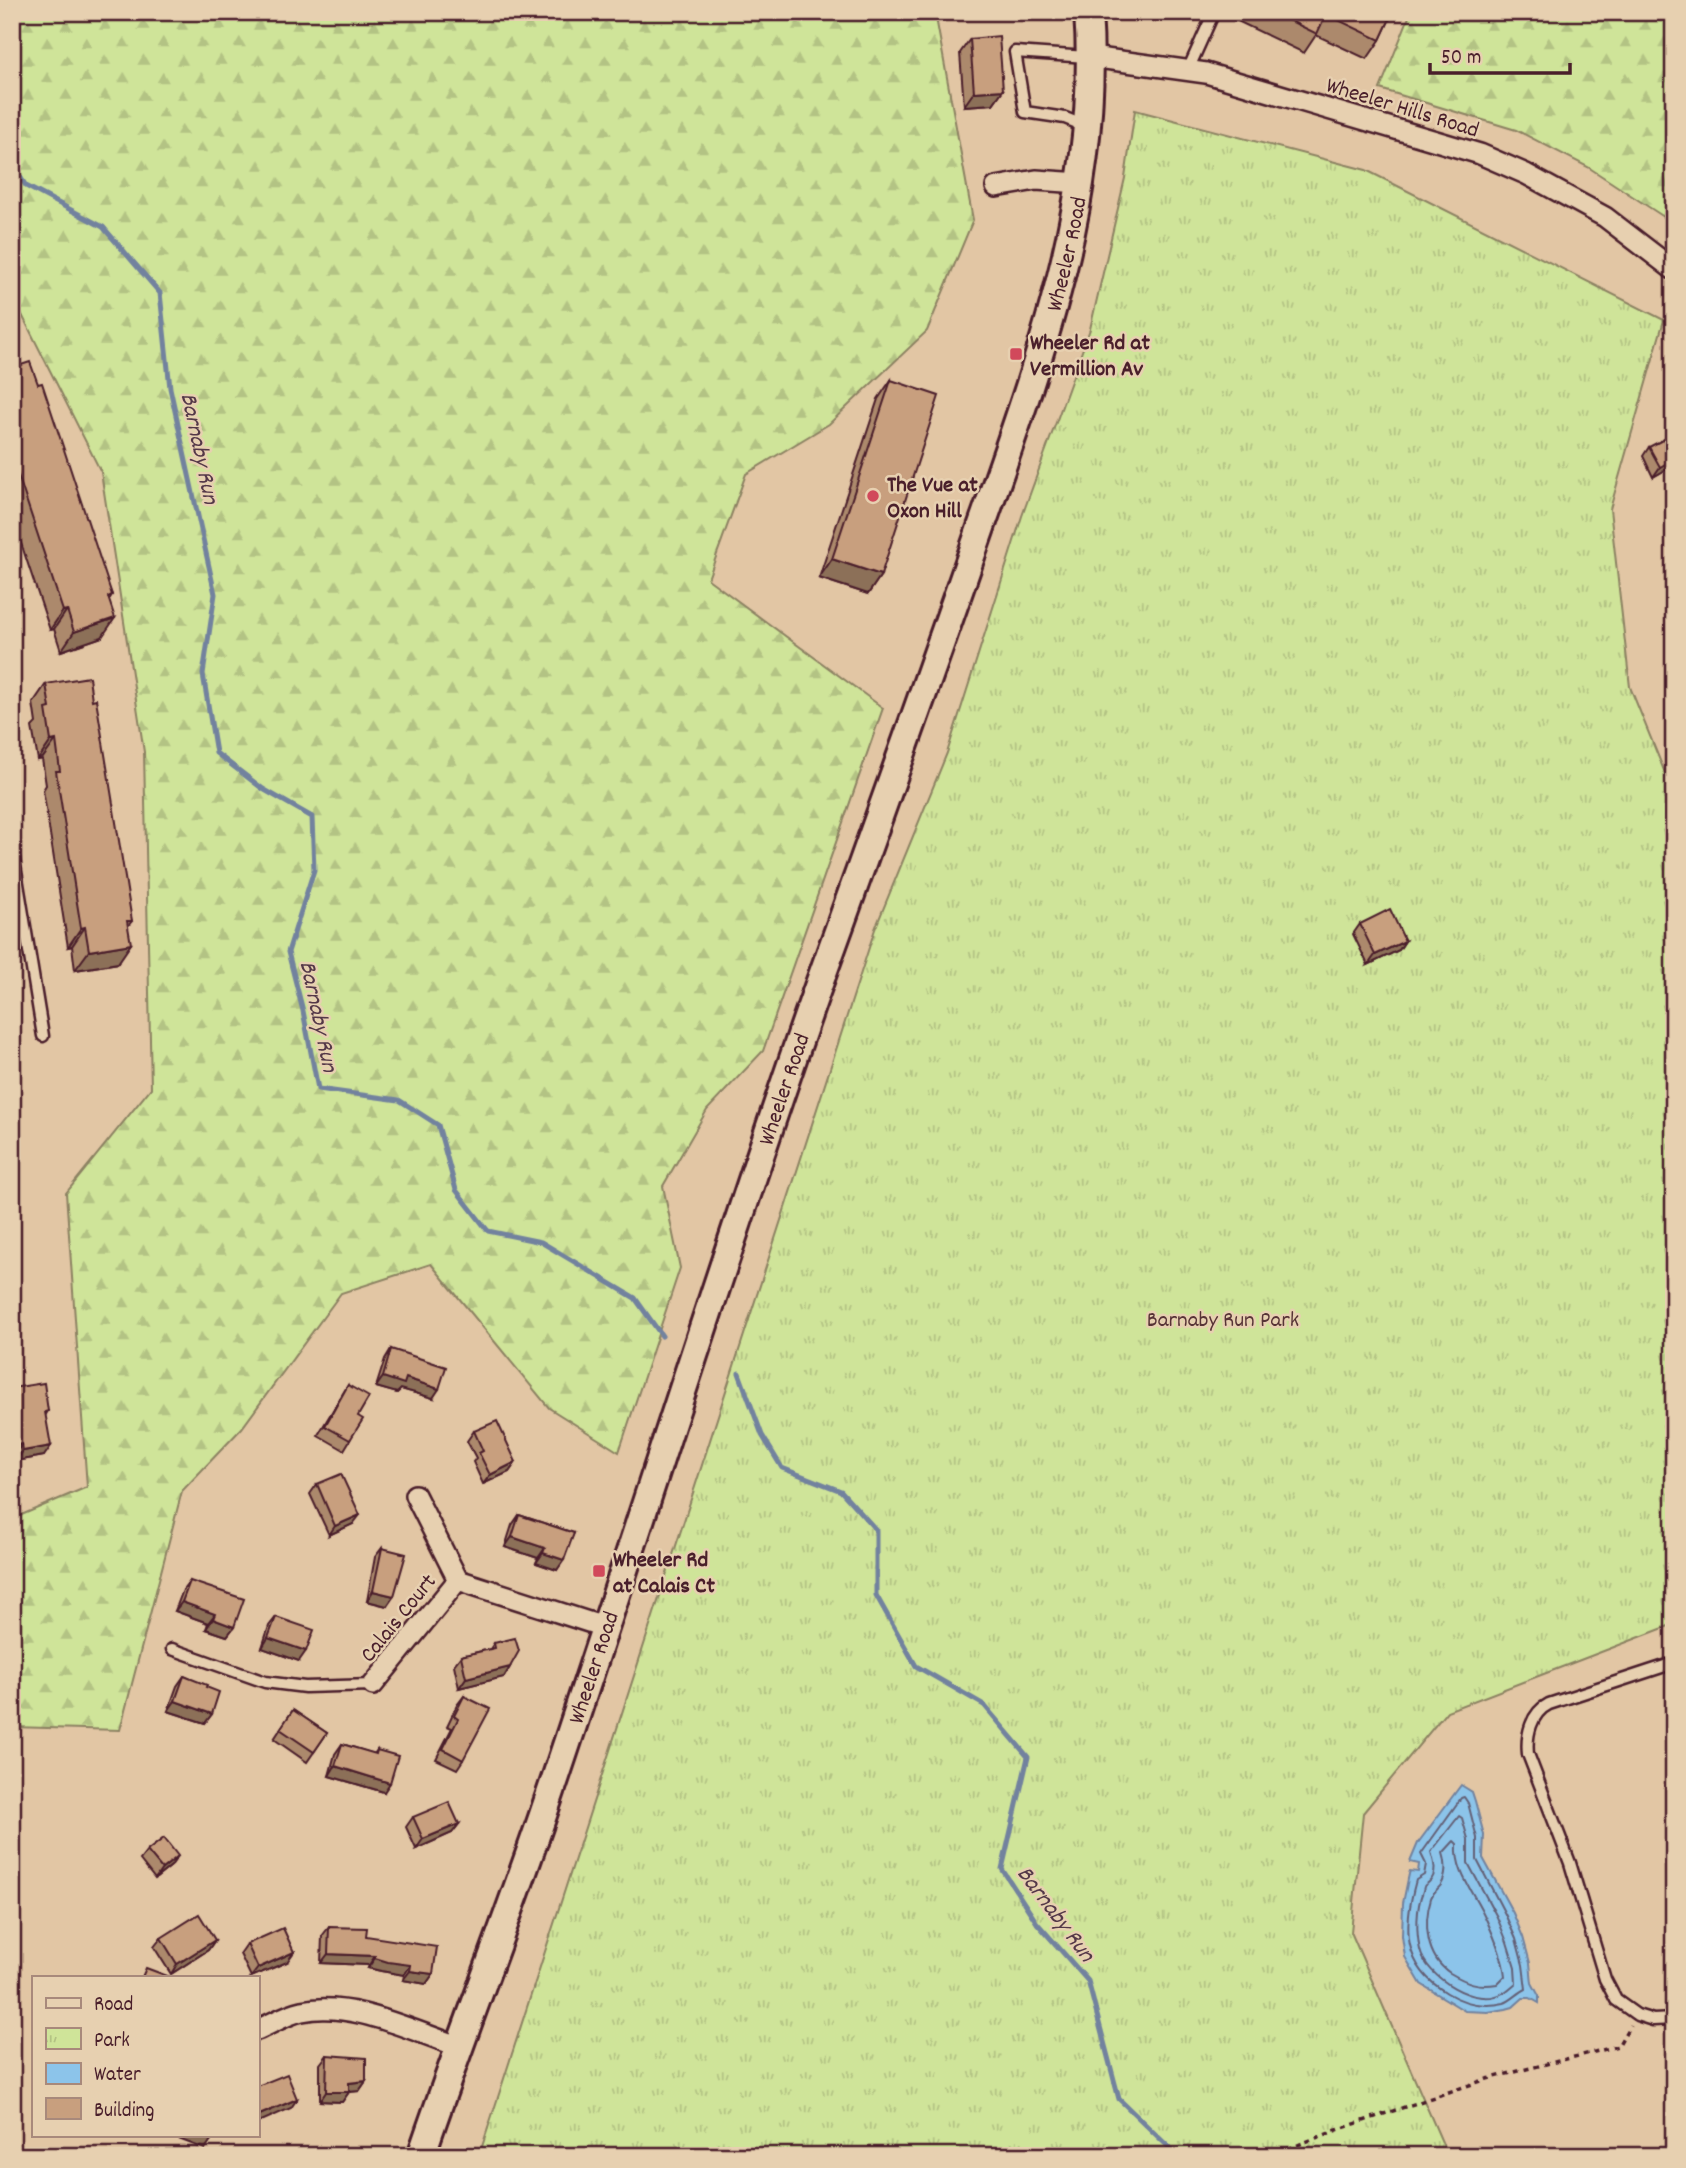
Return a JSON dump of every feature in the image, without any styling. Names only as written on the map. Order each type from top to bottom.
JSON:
[{"type":"main road","name":"Wheeler Road","points":[[421,2156],[542,1816],[777,1107],[1016,425],[1074,228],[1088,127],[1091,57],[1088,12]]},
{"type":"street","name":"Wheeler Hills Road","points":[[1091,57],[1206,73],[1480,154],[1526,174],[1605,217],[1674,270]]},
{"type":"street","points":[[996,187],[1036,180],[1081,183]]},
{"type":"street","name":"Calais Court","points":[[415,1495],[458,1580],[604,1628]]},
{"type":"street","name":"Calais Court","points":[[373,1685],[458,1580]]},
{"type":"street","points":[[259,2030],[300,2011],[324,2008],[348,2010],[458,2046]]},
{"type":"lane","points":[[1188,70],[1214,12]]},
{"type":"lane","points":[[1088,127],[1065,118],[1025,112],[1015,52],[1091,57]]},
{"type":"lane","points":[[12,846],[43,1036]]},
{"type":"lane","points":[[172,1649],[265,1682],[305,1687],[373,1685]]},
{"type":"lane","points":[[1674,1663],[1539,1709],[1526,1738],[1528,1754],[1570,1863],[1605,1979],[1616,2000],[1637,2015],[1653,2020],[1674,2019]]},
{"type":"path","points":[[1269,2156],[1337,2130],[1487,2080],[1618,2046],[1637,2015]]},
{"type":"green space","points":[[12,12],[935,12],[973,220],[927,331],[829,424],[746,474],[708,579],[883,708],[763,1051],[707,1110],[663,1186],[680,1268],[619,1452],[549,1408],[431,1264],[341,1293],[242,1428],[182,1491],[120,1730],[12,1727],[12,1519],[87,1487],[66,1193],[151,1088],[144,752],[101,472],[12,295]]},
{"type":"green space","points":[[1411,12],[1674,12],[1674,217],[1667,219],[1588,167],[1516,130],[1380,89]]},
{"type":"green space","name":"Barnaby Run Park","points":[[1135,110],[1366,170],[1664,320],[1610,509],[1630,687],[1674,795],[1674,1624],[1447,1711],[1363,1813],[1351,1932],[1448,2156],[479,2156],[875,929],[947,753],[1022,516],[1090,329],[1125,178]]},
{"type":"water","points":[[1461,1785],[1472,1792],[1484,1835],[1483,1858],[1523,1937],[1539,2003],[1523,1998],[1513,2007],[1506,2009],[1488,2012],[1465,2011],[1421,1984],[1405,1957],[1402,1936],[1403,1903],[1410,1871],[1418,1872],[1419,1864],[1410,1862],[1418,1843]]},
{"type":"building","points":[[1272,12],[1393,12],[1380,40],[1326,14],[1317,34]]},
{"type":"building","points":[[999,36],[1003,90],[974,92],[970,39]]},
{"type":"building","points":[[30,362],[38,384],[42,383],[112,595],[108,597],[115,618],[74,632],[67,610],[63,611],[14,463],[18,461],[12,442],[12,368]]},
{"type":"building","name":"The Vue at Oxon Hill","points":[[891,380],[939,396],[881,575],[832,559]]},
{"type":"building","points":[[1674,434],[1674,459],[1660,467],[1649,447]]},
{"type":"building","points":[[89,677],[92,700],[96,699],[132,921],[127,921],[131,944],[89,951],[85,927],[81,928],[56,771],[60,771],[56,740],[51,741],[46,709],[50,708],[46,684]]},
{"type":"building","points":[[1390,909],[1405,941],[1375,955],[1360,924]]},
{"type":"building","points":[[391,1349],[446,1367],[439,1389],[406,1378],[404,1384],[383,1377]]},
{"type":"building","points":[[44,1383],[48,1411],[45,1412],[51,1446],[23,1451],[22,1444],[12,1446],[12,1388]]},
{"type":"building","points":[[348,1385],[369,1397],[358,1416],[363,1419],[350,1440],[325,1426]]},
{"type":"building","points":[[497,1421],[516,1462],[490,1475],[479,1453],[483,1451],[474,1431]]},
{"type":"building","points":[[341,1474],[360,1515],[335,1526],[317,1484]]},
{"type":"building","points":[[519,1515],[574,1533],[564,1560],[543,1553],[545,1548],[512,1537]]},
{"type":"building","points":[[382,1548],[406,1554],[394,1596],[373,1591]]},
{"type":"building","points":[[190,1581],[244,1599],[234,1627],[213,1619],[215,1614],[182,1602]]},
{"type":"building","points":[[276,1617],[314,1630],[306,1651],[268,1638]]},
{"type":"building","points":[[515,1638],[519,1651],[510,1667],[466,1678],[461,1656],[495,1648],[494,1643]]},
{"type":"building","points":[[184,1676],[219,1692],[212,1714],[175,1701]]},
{"type":"building","points":[[464,1696],[490,1709],[463,1760],[443,1749],[458,1719],[454,1716]]},
{"type":"building","points":[[293,1710],[327,1733],[314,1752],[280,1729]]},
{"type":"building","points":[[342,1744],[376,1754],[377,1750],[398,1756],[390,1783],[335,1766]]},
{"type":"building","points":[[449,1802],[459,1824],[423,1839],[413,1817]]},
{"type":"building","points":[[164,1838],[178,1856],[162,1869],[147,1851]]},
{"type":"building","points":[[199,1914],[215,1940],[177,1964],[161,1938]]},
{"type":"building","points":[[329,1927],[367,1928],[366,1936],[437,1947],[433,1974],[410,1971],[411,1965],[388,1962],[375,1956],[328,1954]]},
{"type":"building","points":[[283,1928],[294,1952],[258,1968],[247,1944]]},
{"type":"building","points":[[146,1968],[167,1976],[142,1976]]},
{"type":"building","points":[[327,2055],[366,2058],[366,2081],[349,2083],[349,2092],[326,2092]]},
{"type":"building","points":[[287,2074],[297,2099],[259,2115],[259,2085]]},
{"type":"waterway","name":"Barnaby Run","points":[[12,164],[26,186],[103,227],[160,293],[170,388],[215,594],[203,674],[216,753],[263,789],[312,817],[314,870],[288,952],[318,1089],[399,1100],[438,1125],[456,1190],[488,1231],[541,1242],[635,1298],[662,1336]]},
{"type":"waterway","name":"Barnaby Run","points":[[739,1373],[762,1435],[782,1468],[841,1491],[876,1530],[876,1595],[916,1666],[984,1705],[1028,1757],[1002,1869],[1037,1923],[1088,1981],[1119,2099],[1178,2156]]},
{"type":"place","name":"Wheeler Rd at Vermillion Av","points":[[1016,354]]},
{"type":"place","name":"The Vue at Oxon Hill","points":[[873,496]]},
{"type":"place","name":"Wheeler Rd at Calais Ct","points":[[599,1571]]}]
